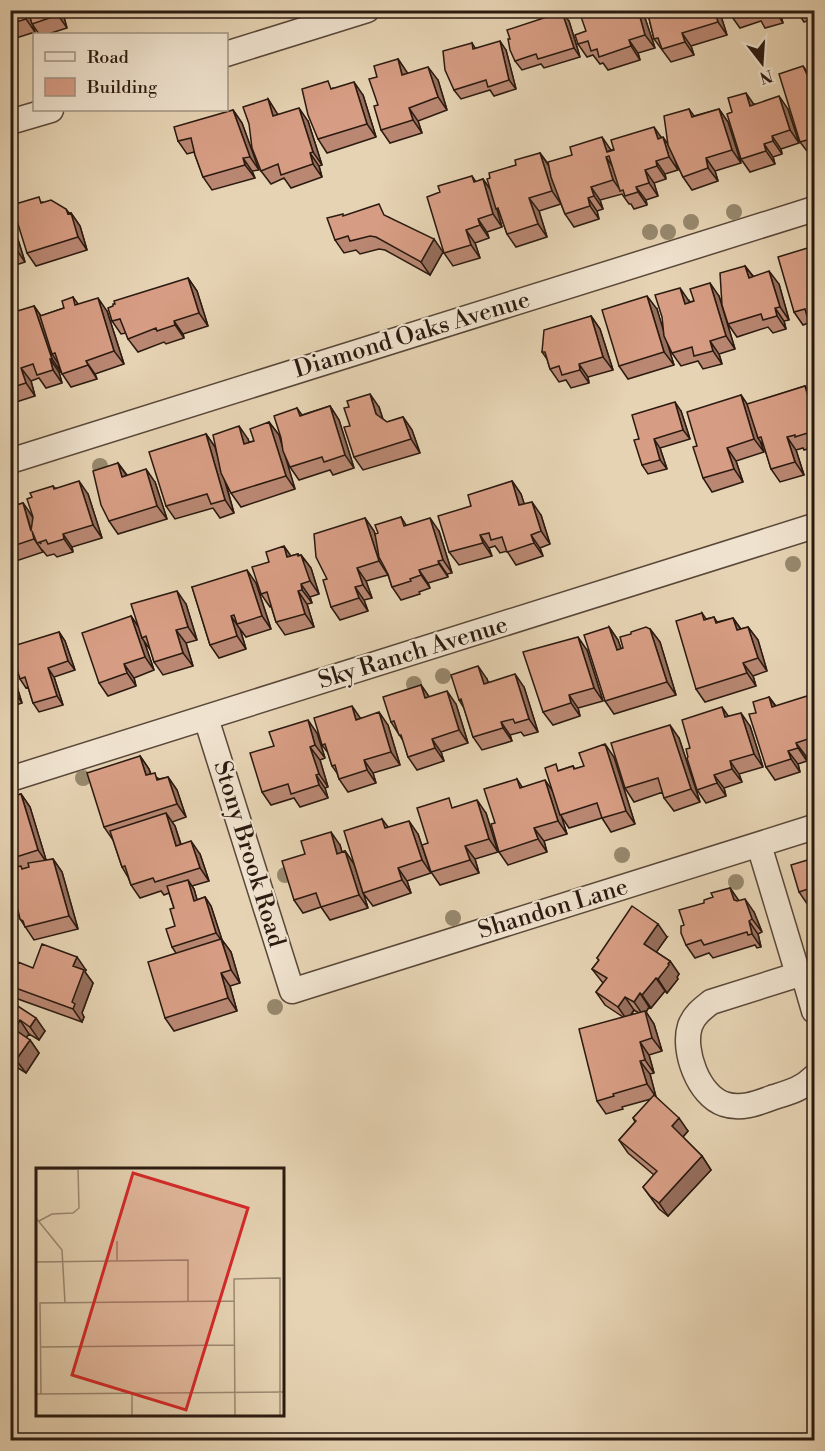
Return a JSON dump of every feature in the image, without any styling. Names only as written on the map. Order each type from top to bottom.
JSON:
[{"type":"street","points":[[228,53],[367,10]]},
{"type":"street","points":[[10,122],[48,111]]},
{"type":"street","name":"Diamond Oaks Avenue","points":[[10,461],[814,209]]},
{"type":"street","name":"Sky Ranch Avenue","points":[[10,779],[814,526]]},
{"type":"street","name":"Stony Brook Road","points":[[206,718],[292,991]]},
{"type":"street","name":"Shandon Lane","points":[[292,991],[814,827]]},
{"type":"street","points":[[759,845],[798,974]]},
{"type":"street","points":[[814,1011],[803,972],[711,1002],[698,1012],[691,1025],[688,1039],[700,1085],[711,1098],[730,1106],[751,1105],[802,1088],[814,1077]]},
{"type":"building","points":[[10,10],[23,10],[26,19],[10,24]]},
{"type":"building","points":[[28,10],[57,10],[58,15],[32,24]]},
{"type":"building","points":[[609,10],[610,13],[619,10],[638,10],[645,35],[629,40],[631,46],[599,57],[597,49],[591,51],[588,41],[578,44],[575,35],[586,31],[579,11]]},
{"type":"building","points":[[647,10],[714,10],[718,22],[682,33],[685,42],[662,49],[658,38],[654,39]]},
{"type":"building","points":[[729,10],[745,10],[730,15]]},
{"type":"building","points":[[755,10],[771,10],[756,15]]},
{"type":"building","points":[[562,12],[574,48],[538,59],[536,54],[515,61],[510,50],[507,30]]},
{"type":"building","points":[[500,41],[509,80],[488,87],[486,80],[454,90],[445,70],[443,51],[472,43],[473,49]]},
{"type":"building","points":[[398,59],[402,75],[428,67],[438,97],[409,108],[413,120],[381,130],[374,106],[378,105],[369,79],[377,77],[374,66]]},
{"type":"building","points":[[803,66],[811,83],[814,82],[814,133],[812,133],[814,138],[800,142],[779,74]]},
{"type":"building","points":[[328,81],[331,89],[354,82],[367,124],[318,139],[308,115],[302,89]]},
{"type":"building","points":[[746,93],[750,106],[779,96],[790,130],[772,136],[773,141],[764,144],[766,151],[741,159],[727,114],[732,112],[728,98]]},
{"type":"building","points":[[268,99],[273,116],[299,108],[313,152],[310,153],[313,164],[281,175],[278,164],[261,171],[252,148],[249,124],[243,107]]},
{"type":"building","points":[[689,109],[692,117],[719,109],[732,150],[706,158],[708,168],[683,177],[668,145],[664,116]]},
{"type":"building","points":[[233,110],[250,157],[243,158],[245,165],[203,177],[191,138],[178,141],[174,127]]},
{"type":"building","points":[[654,127],[658,139],[663,137],[669,157],[656,161],[657,166],[645,170],[649,183],[636,187],[638,192],[625,196],[623,190],[620,191],[609,156],[606,157],[613,180],[591,187],[594,196],[588,198],[590,206],[565,214],[551,177],[548,162],[572,155],[570,147],[602,137],[607,152],[614,150],[611,140]]},
{"type":"building","points":[[540,153],[552,191],[529,198],[538,224],[507,234],[487,179],[490,178],[489,173],[516,165],[515,160]]},
{"type":"building","points":[[472,176],[474,182],[483,179],[493,214],[478,219],[480,225],[466,230],[471,245],[444,253],[427,197],[440,192],[438,186]]},
{"type":"building","points":[[39,197],[41,203],[51,200],[66,209],[68,214],[71,213],[78,237],[27,253],[12,205]]},
{"type":"building","points":[[379,204],[384,215],[434,239],[421,262],[376,237],[370,236],[350,241],[348,236],[335,240],[327,218],[343,214],[343,216]]},
{"type":"building","points":[[10,231],[16,249],[10,251]]},
{"type":"building","points":[[814,246],[814,314],[807,316],[805,309],[794,312],[778,257]]},
{"type":"building","points":[[745,266],[749,278],[769,271],[780,307],[775,308],[777,316],[763,320],[761,314],[728,324],[722,305],[720,273]]},
{"type":"building","points":[[188,278],[199,313],[174,321],[175,325],[157,331],[156,328],[128,339],[120,319],[112,321],[108,308],[115,304],[114,301]]},
{"type":"building","points":[[710,283],[726,336],[710,341],[713,351],[694,356],[692,347],[672,353],[664,336],[662,317],[655,295],[680,288],[685,304],[694,301],[690,289]]},
{"type":"building","points":[[647,296],[664,352],[619,366],[602,310]]},
{"type":"building","points":[[73,297],[75,305],[98,298],[114,351],[86,361],[88,365],[62,374],[55,353],[52,354],[40,316],[64,308],[62,301]]},
{"type":"building","points":[[34,306],[52,359],[50,359],[53,370],[37,375],[33,364],[21,368],[26,383],[10,388],[10,324],[17,322],[14,312]]},
{"type":"building","points":[[591,316],[603,357],[579,364],[580,370],[562,375],[559,366],[550,369],[545,352],[542,352],[544,330]]},
{"type":"building","points":[[814,384],[814,404],[809,385]]},
{"type":"building","points":[[805,386],[814,416],[814,431],[787,437],[795,462],[771,469],[747,404]]},
{"type":"building","points":[[370,394],[376,414],[387,422],[403,417],[411,439],[354,457],[344,427],[350,426],[344,408],[349,407],[347,401]]},
{"type":"building","points":[[741,395],[754,439],[727,448],[734,469],[703,478],[693,447],[697,446],[687,412]]},
{"type":"building","points":[[675,402],[683,430],[654,439],[660,460],[642,465],[634,440],[639,439],[632,415]]},
{"type":"building","points":[[330,406],[345,455],[324,462],[322,457],[290,467],[283,451],[274,416],[297,408],[300,416]]},
{"type":"building","points":[[269,422],[286,476],[231,493],[221,473],[213,435],[239,426],[244,444],[254,441],[250,429]]},
{"type":"building","points":[[206,434],[225,500],[211,504],[207,494],[166,506],[149,452]]},
{"type":"building","points":[[118,463],[122,477],[146,469],[157,506],[109,521],[101,505],[93,471]]},
{"type":"building","points":[[79,481],[93,525],[63,534],[64,539],[48,544],[46,540],[37,543],[32,531],[34,539],[10,547],[10,507],[23,503],[31,531],[33,517],[27,499],[32,497],[30,493],[53,486],[54,489]]},
{"type":"building","points":[[512,481],[519,505],[532,502],[541,531],[531,535],[534,543],[507,552],[502,537],[491,540],[489,533],[480,535],[483,543],[449,552],[438,516],[471,506],[468,495]]},
{"type":"building","points":[[401,517],[404,526],[430,518],[443,560],[438,561],[439,564],[419,570],[421,575],[410,579],[411,581],[392,587],[379,557],[375,534],[378,533],[375,525]]},
{"type":"building","points":[[365,518],[379,561],[357,568],[363,585],[355,587],[359,598],[331,607],[323,580],[327,579],[316,557],[314,534]]},
{"type":"building","points":[[284,546],[287,557],[301,555],[310,581],[301,584],[302,590],[298,591],[305,614],[276,622],[267,592],[261,594],[252,567],[269,562],[266,552]]},
{"type":"building","points":[[247,570],[262,616],[237,624],[234,615],[231,616],[237,636],[210,645],[192,587]]},
{"type":"building","points":[[177,591],[188,627],[176,630],[183,653],[154,662],[146,636],[142,638],[131,604]]},
{"type":"building","points":[[702,613],[704,620],[714,617],[716,623],[733,618],[737,630],[748,627],[758,658],[743,663],[747,673],[696,689],[676,621]]},
{"type":"building","points":[[131,616],[145,657],[124,664],[127,673],[99,683],[82,633]]},
{"type":"building","points":[[609,627],[617,650],[623,648],[620,637],[646,627],[650,629],[667,682],[605,701],[584,635]]},
{"type":"building","points":[[59,632],[68,661],[48,668],[57,696],[33,703],[25,677],[20,679],[10,647]]},
{"type":"building","points":[[578,637],[594,688],[569,695],[571,703],[543,712],[523,652]]},
{"type":"building","points":[[478,666],[484,684],[515,674],[529,719],[515,723],[513,719],[501,722],[503,728],[473,737],[451,675]]},
{"type":"building","points":[[10,676],[16,694],[10,696]]},
{"type":"building","points":[[421,685],[425,698],[447,691],[459,730],[432,739],[435,748],[408,757],[401,735],[394,721],[391,722],[383,697]]},
{"type":"building","points":[[807,696],[814,718],[814,737],[796,743],[798,748],[788,751],[791,759],[766,767],[749,714],[756,713],[753,702],[769,697],[772,707]]},
{"type":"building","points":[[352,706],[356,720],[379,712],[391,752],[364,760],[367,770],[339,779],[325,744],[322,745],[314,718]]},
{"type":"building","points":[[722,707],[725,717],[741,713],[754,754],[730,761],[732,769],[714,775],[717,783],[697,790],[687,758],[686,749],[690,748],[682,720]]},
{"type":"building","points":[[308,720],[315,745],[310,747],[319,774],[316,775],[319,785],[291,794],[288,784],[262,792],[250,753],[274,746],[269,732]]},
{"type":"building","points":[[670,725],[691,789],[664,798],[658,778],[625,788],[611,743]]},
{"type":"building","points":[[605,744],[626,811],[602,818],[597,803],[560,815],[545,768],[556,764],[558,771],[573,766],[574,769],[584,766],[579,753]]},
{"type":"building","points":[[140,756],[146,775],[155,773],[157,780],[168,777],[177,804],[104,827],[87,773]]},
{"type":"building","points":[[517,779],[520,788],[545,780],[558,821],[534,828],[538,839],[499,852],[491,824],[495,823],[484,789]]},
{"type":"building","points":[[21,794],[38,850],[10,859],[10,797]]},
{"type":"building","points":[[449,798],[452,808],[477,800],[489,839],[465,846],[470,860],[431,872],[422,845],[428,843],[417,808]]},
{"type":"building","points":[[166,813],[176,846],[191,841],[200,868],[155,882],[153,878],[131,885],[125,866],[122,867],[110,831]]},
{"type":"building","points":[[382,819],[385,828],[409,821],[422,860],[398,868],[402,880],[363,893],[344,831]]},
{"type":"building","points":[[331,832],[337,854],[345,851],[359,895],[321,907],[316,893],[294,900],[282,861],[305,854],[301,841]]},
{"type":"building","points":[[814,858],[814,887],[799,892],[791,865]]},
{"type":"building","points":[[53,859],[69,916],[25,927],[20,919],[15,898],[10,899],[10,868],[21,866],[22,869],[29,867],[28,863]]},
{"type":"building","points":[[188,880],[194,901],[205,897],[216,933],[172,947],[166,929],[175,926],[170,909],[174,908],[167,886]]},
{"type":"building","points":[[730,888],[734,900],[745,899],[752,919],[749,921],[752,934],[748,935],[747,932],[704,945],[701,940],[686,945],[681,933],[681,926],[684,925],[679,910],[704,903],[704,900],[713,897],[711,893]]},
{"type":"building","points":[[632,906],[658,924],[644,944],[670,961],[658,979],[656,978],[642,995],[640,993],[634,1002],[625,997],[618,1007],[596,992],[607,978],[592,969]]},
{"type":"building","points":[[221,939],[231,970],[221,973],[228,998],[165,1018],[148,962]]},
{"type":"building","points":[[42,944],[77,957],[73,966],[84,970],[72,1002],[75,1004],[73,1009],[10,986],[18,962],[33,968]]},
{"type":"building","points":[[10,1001],[36,1018],[30,1027],[20,1020],[14,1029],[30,1040],[16,1060],[10,1056]]},
{"type":"building","points":[[645,1011],[652,1038],[640,1042],[645,1060],[640,1061],[647,1084],[597,1101],[579,1029]]},
{"type":"building","points":[[654,1095],[679,1118],[672,1126],[702,1156],[659,1203],[643,1187],[657,1171],[619,1140],[636,1121],[633,1118]]}]
